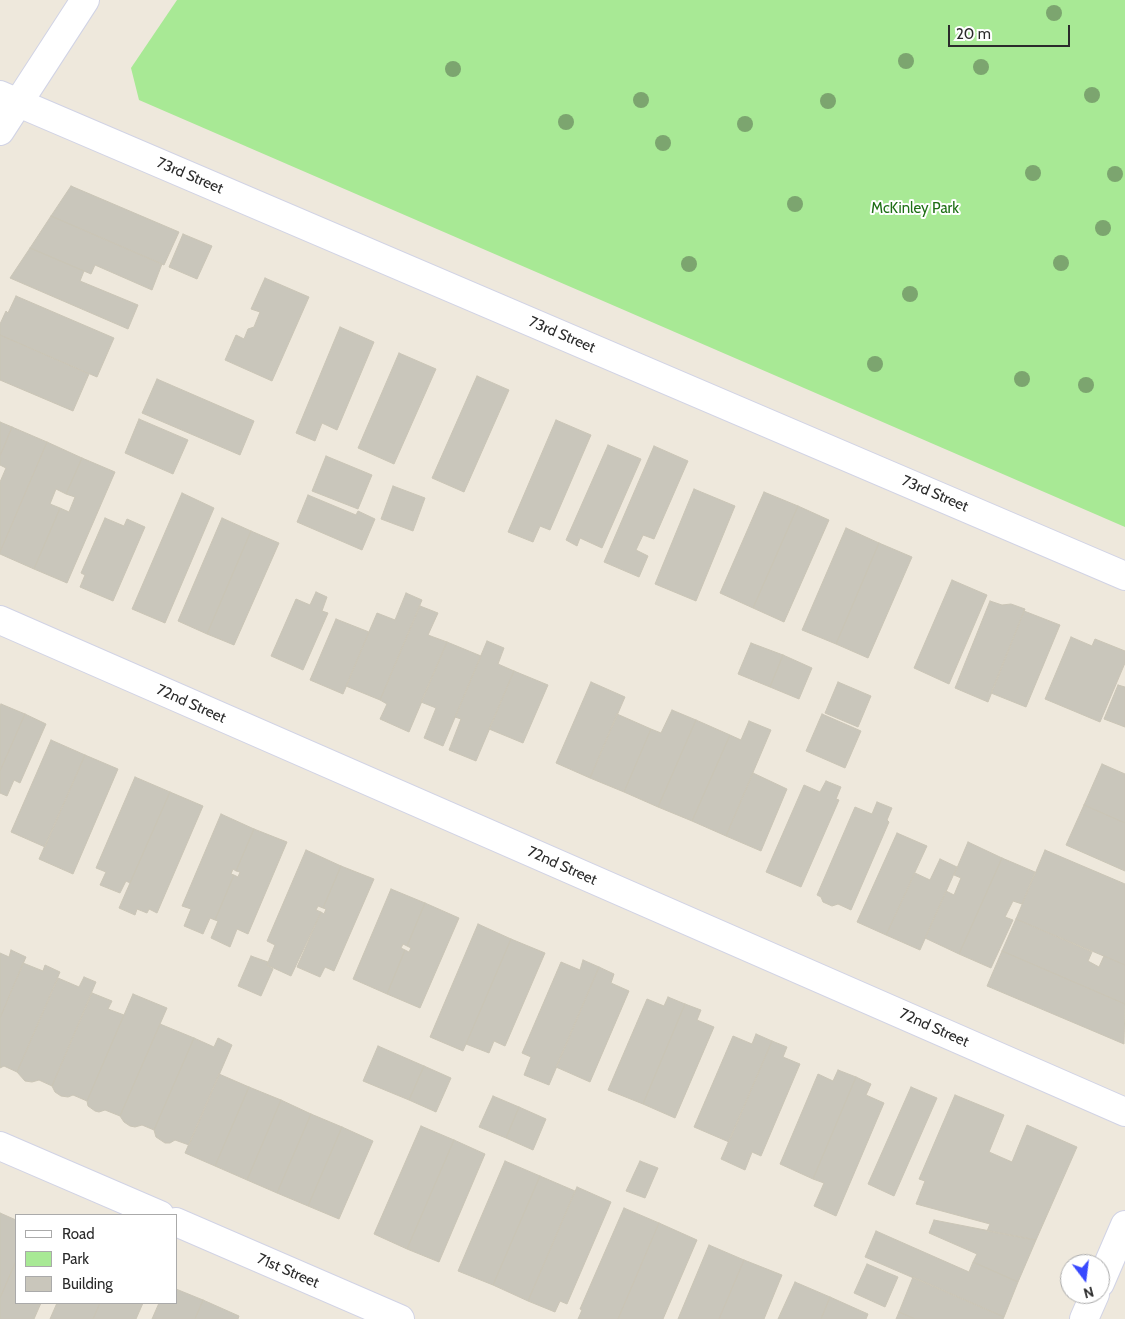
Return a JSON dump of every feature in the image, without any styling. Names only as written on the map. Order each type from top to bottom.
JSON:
[{"type":"street","points":[[0,131],[10,99],[85,0]]},
{"type":"street","name":"73rd Street","points":[[10,99],[1125,576]]},
{"type":"street","name":"72nd Street","points":[[0,620],[1125,1112]]},
{"type":"street","points":[[0,1146],[158,1214]]},
{"type":"street","name":"71st Street","points":[[178,1223],[400,1319]]},
{"type":"street","points":[[1110,1260],[1125,1225]]},
{"type":"street","points":[[1084,1319],[1091,1304]]},
{"type":"green space","name":"McKinley Park","points":[[177,0],[1125,0],[1125,527],[139,100],[131,68]]},
{"type":"building","points":[[71,186],[179,232],[164,265],[51,216]]},
{"type":"building","points":[[51,216],[162,264],[152,290],[95,265],[91,274],[30,248]]},
{"type":"building","points":[[183,234],[212,246],[197,279],[169,267]]},
{"type":"building","points":[[30,248],[84,271],[80,281],[138,305],[128,329],[10,278]]},
{"type":"building","points":[[265,278],[309,297],[272,381],[225,360],[236,335],[244,339],[248,329],[254,327],[260,312],[251,309]]},
{"type":"building","points":[[16,296],[114,338],[97,377],[0,335],[0,324]]},
{"type":"building","points":[[340,327],[374,342],[337,430],[322,423],[315,441],[296,433]]},
{"type":"building","points":[[0,335],[89,374],[73,411],[0,380]]},
{"type":"building","points":[[399,353],[436,369],[394,464],[358,448]]},
{"type":"building","points":[[477,376],[509,390],[464,492],[432,478]]},
{"type":"building","points":[[157,379],[254,421],[240,455],[142,413]]},
{"type":"building","points":[[139,419],[188,440],[173,474],[125,453]]},
{"type":"building","points":[[556,420],[591,435],[550,530],[540,526],[533,542],[508,532]]},
{"type":"building","points":[[0,422],[12,427],[0,456]]},
{"type":"building","points":[[12,427],[47,442],[0,552],[0,482],[6,468],[0,465],[0,456]]},
{"type":"building","points":[[47,442],[82,458],[66,494],[56,489],[50,504],[60,508],[34,569],[0,554],[0,552]]},
{"type":"building","points":[[608,445],[641,459],[602,548],[580,538],[577,546],[566,540]]},
{"type":"building","points":[[654,446],[688,461],[654,539],[643,535],[636,550],[648,556],[639,577],[604,562]]},
{"type":"building","points":[[326,456],[372,475],[358,509],[312,491]]},
{"type":"building","points":[[82,458],[115,472],[67,583],[34,569],[60,508],[69,512],[75,497],[66,494]]},
{"type":"building","points":[[393,486],[425,498],[413,531],[381,519]]},
{"type":"building","points":[[694,489],[735,506],[696,601],[655,584]]},
{"type":"building","points":[[764,492],[798,506],[753,608],[720,593]]},
{"type":"building","points":[[182,493],[214,508],[165,623],[132,609]]},
{"type":"building","points":[[308,495],[356,515],[358,511],[375,519],[362,550],[297,522]]},
{"type":"building","points":[[798,506],[829,520],[784,622],[753,608]]},
{"type":"building","points":[[105,518],[124,526],[127,519],[145,527],[113,601],[80,587],[85,575],[81,573]]},
{"type":"building","points":[[222,518],[251,531],[207,634],[178,621]]},
{"type":"building","points":[[846,528],[879,543],[836,644],[802,630]]},
{"type":"building","points":[[251,531],[279,543],[234,645],[207,634]]},
{"type":"building","points":[[879,543],[912,557],[868,658],[836,644]]},
{"type":"building","points":[[952,580],[987,595],[949,684],[914,668]]},
{"type":"building","points":[[316,592],[327,597],[322,611],[328,613],[303,670],[271,656],[296,599],[310,605]]},
{"type":"building","points":[[406,593],[422,600],[380,700],[346,686],[377,613],[395,620]]},
{"type":"building","points":[[990,601],[1002,605],[1011,604],[1025,609],[988,702],[955,688]]},
{"type":"building","points":[[420,606],[438,613],[428,635],[447,642],[409,732],[380,719],[387,704],[380,700]]},
{"type":"building","points":[[1024,611],[1060,625],[1026,707],[991,693]]},
{"type":"building","points":[[336,619],[369,632],[343,694],[310,680]]},
{"type":"building","points":[[1071,637],[1092,646],[1095,639],[1125,651],[1125,663],[1100,722],[1045,699]]},
{"type":"building","points":[[487,641],[504,648],[498,664],[514,671],[476,761],[449,750],[461,719],[455,717]]},
{"type":"building","points":[[447,642],[481,656],[443,746],[424,738],[436,708],[421,702]]},
{"type":"building","points":[[751,643],[783,655],[770,687],[738,674]]},
{"type":"building","points":[[783,655],[812,668],[799,699],[770,687]]},
{"type":"building","points":[[514,671],[548,685],[523,743],[489,729]]},
{"type":"building","points":[[591,682],[625,697],[590,778],[556,763]]},
{"type":"building","points":[[838,682],[871,696],[858,727],[825,713]]},
{"type":"building","points":[[1118,685],[1125,687],[1125,727],[1104,719]]},
{"type":"building","points":[[1,704],[25,714],[0,771],[0,706]]},
{"type":"building","points":[[672,710],[696,720],[658,807],[624,792],[651,729],[661,733]]},
{"type":"building","points":[[25,714],[46,724],[20,783],[14,780],[7,796],[0,793],[0,771]]},
{"type":"building","points":[[617,714],[651,729],[624,792],[590,778]]},
{"type":"building","points":[[822,714],[861,731],[845,768],[806,751]]},
{"type":"building","points":[[696,720],[730,735],[692,821],[658,807]]},
{"type":"building","points":[[749,721],[771,730],[726,836],[692,821],[730,735],[741,740]]},
{"type":"building","points":[[51,740],[85,755],[45,847],[11,832]]},
{"type":"building","points":[[85,755],[118,769],[73,874],[39,859]]},
{"type":"building","points":[[1102,764],[1125,774],[1125,823],[1084,805]]},
{"type":"building","points":[[753,773],[787,789],[761,851],[726,836]]},
{"type":"building","points":[[135,777],[170,792],[130,883],[126,881],[120,893],[100,885],[106,872],[96,868]]},
{"type":"building","points":[[826,781],[841,787],[836,799],[839,800],[801,887],[766,872],[804,785],[820,792]]},
{"type":"building","points":[[170,792],[203,806],[157,913],[149,909],[147,913],[137,909],[135,915],[119,908]]},
{"type":"building","points":[[877,802],[892,808],[887,820],[889,822],[851,910],[838,904],[832,906],[823,902],[821,897],[817,895],[855,807],[872,814]]},
{"type":"building","points":[[1084,805],[1125,823],[1125,871],[1066,845]]},
{"type":"building","points":[[221,814],[254,829],[236,871],[233,869],[231,874],[234,875],[215,920],[210,918],[203,934],[184,926],[191,909],[182,906]]},
{"type":"building","points":[[254,829],[287,842],[248,934],[237,929],[230,947],[211,938],[218,921],[215,920],[234,875],[238,877],[240,872],[236,871]]},
{"type":"building","points":[[897,833],[927,846],[886,935],[857,922]]},
{"type":"building","points":[[968,842],[1002,858],[959,954],[925,938],[946,891],[954,895],[961,878],[954,875]]},
{"type":"building","points":[[306,850],[341,866],[323,908],[318,906],[316,910],[321,912],[291,976],[267,965],[275,945],[267,941]]},
{"type":"building","points":[[1045,850],[1125,884],[1125,965],[1016,919]]},
{"type":"building","points":[[1002,858],[1035,872],[1022,904],[1013,901],[1005,917],[1013,920],[991,968],[959,954]]},
{"type":"building","points":[[940,859],[957,867],[920,950],[886,935],[915,873],[930,880]]},
{"type":"building","points":[[341,866],[374,879],[334,971],[325,967],[320,977],[297,967],[321,912],[324,914],[326,909],[323,908]]},
{"type":"building","points":[[391,889],[425,903],[407,946],[403,944],[401,948],[405,950],[387,994],[353,979]]},
{"type":"building","points":[[425,903],[459,918],[420,1008],[387,994],[405,950],[409,952],[411,948],[407,946]]},
{"type":"building","points":[[1016,919],[1092,952],[1088,961],[1099,967],[1104,956],[1125,965],[1125,1004],[1002,951]]},
{"type":"building","points":[[478,924],[511,939],[463,1051],[430,1037]]},
{"type":"building","points":[[511,939],[545,953],[505,1046],[494,1041],[489,1053],[466,1044]]},
{"type":"building","points":[[11,950],[26,957],[0,1018],[0,953],[9,957]]},
{"type":"building","points":[[1002,951],[1125,1004],[1124,1044],[987,986]]},
{"type":"building","points":[[251,956],[268,962],[267,965],[273,969],[261,996],[238,986]]},
{"type":"building","points":[[583,960],[599,967],[549,1085],[524,1075],[531,1057],[522,1053],[561,962],[580,970]]},
{"type":"building","points":[[23,963],[43,971],[45,965],[60,972],[17,1072],[4,1066],[0,1068],[0,1018]]},
{"type":"building","points":[[599,967],[614,974],[611,983],[629,991],[590,1082],[556,1067]]},
{"type":"building","points":[[84,977],[96,982],[52,1086],[39,1080],[25,1081],[17,1072],[58,978],[79,987]]},
{"type":"building","points":[[92,993],[112,1001],[108,1009],[124,1015],[87,1101],[73,1095],[68,1097],[61,1096],[55,1092],[52,1086]]},
{"type":"building","points":[[133,994],[167,1008],[120,1116],[105,1110],[95,1111],[88,1106],[87,1101]]},
{"type":"building","points":[[668,997],[685,1004],[643,1104],[608,1090],[647,999],[664,1006]]},
{"type":"building","points":[[685,1004],[701,1010],[697,1020],[714,1027],[675,1118],[643,1104]]},
{"type":"building","points":[[160,1024],[194,1038],[154,1130],[142,1125],[130,1126],[120,1116]]},
{"type":"building","points":[[756,1034],[772,1041],[729,1142],[694,1127],[733,1036],[752,1044]]},
{"type":"building","points":[[194,1038],[214,1047],[218,1038],[232,1045],[189,1145],[175,1140],[165,1143],[156,1137],[154,1130]]},
{"type":"building","points":[[772,1041],[787,1047],[783,1057],[800,1064],[761,1156],[752,1152],[745,1170],[721,1159]]},
{"type":"building","points":[[378,1046],[424,1066],[409,1100],[363,1081]]},
{"type":"building","points":[[424,1066],[451,1078],[436,1112],[409,1100]]},
{"type":"building","points":[[838,1070],[856,1077],[813,1179],[780,1164],[818,1074],[833,1081]]},
{"type":"building","points":[[219,1074],[249,1087],[215,1166],[185,1153]]},
{"type":"building","points":[[856,1077],[871,1084],[866,1095],[884,1103],[836,1216],[814,1206],[824,1183],[813,1179]]},
{"type":"building","points":[[249,1087],[281,1100],[247,1180],[215,1166]]},
{"type":"building","points":[[911,1087],[937,1098],[894,1196],[868,1184]]},
{"type":"building","points":[[955,1095],[1004,1115],[989,1152],[1012,1162],[1027,1125],[1077,1147],[1036,1240],[987,1231],[990,1224],[916,1204],[925,1181],[919,1179]]},
{"type":"building","points":[[493,1096],[519,1107],[506,1138],[479,1127]]},
{"type":"building","points":[[281,1100],[311,1114],[277,1193],[247,1180]]},
{"type":"building","points":[[519,1107],[546,1119],[533,1150],[506,1138]]},
{"type":"building","points":[[311,1114],[342,1127],[308,1206],[277,1193]]},
{"type":"building","points":[[421,1126],[454,1140],[407,1249],[374,1234]]},
{"type":"building","points":[[342,1127],[373,1141],[339,1219],[308,1206]]},
{"type":"building","points":[[454,1140],[485,1154],[439,1262],[407,1249]]},
{"type":"building","points":[[505,1161],[540,1176],[493,1285],[458,1271]]},
{"type":"building","points":[[640,1161],[658,1168],[645,1198],[626,1191]]},
{"type":"building","points":[[540,1176],[575,1191],[528,1301],[493,1285]]},
{"type":"building","points":[[577,1187],[611,1202],[567,1304],[560,1301],[555,1312],[528,1301]]},
{"type":"building","points":[[624,1208],[659,1223],[618,1319],[578,1319],[582,1310],[580,1309]]},
{"type":"building","points":[[0,1213],[15,1220],[15,1263],[0,1298]]},
{"type":"building","points":[[934,1220],[1036,1240],[1018,1282],[973,1262],[977,1254],[929,1233]]},
{"type":"building","points":[[659,1223],[697,1240],[663,1319],[618,1319]]},
{"type":"building","points":[[876,1231],[969,1272],[973,1262],[1018,1282],[1004,1317],[865,1257]]},
{"type":"building","points":[[709,1245],[744,1260],[719,1319],[678,1319]]},
{"type":"building","points":[[744,1260],[782,1275],[764,1319],[719,1319]]},
{"type":"building","points":[[15,1263],[15,1304],[41,1304],[34,1319],[0,1319],[0,1298]]},
{"type":"building","points":[[867,1264],[898,1277],[885,1307],[854,1293]]},
{"type":"building","points":[[913,1277],[1004,1317],[1003,1319],[915,1319],[899,1312]]},
{"type":"building","points":[[795,1282],[830,1297],[821,1319],[778,1319]]},
{"type":"building","points":[[178,1290],[203,1300],[195,1319],[152,1319],[159,1304],[178,1304]]},
{"type":"building","points":[[830,1297],[868,1314],[866,1319],[821,1319]]},
{"type":"building","points":[[203,1300],[239,1316],[238,1319],[195,1319]]},
{"type":"building","points":[[57,1304],[100,1304],[93,1319],[50,1319]]},
{"type":"building","points":[[100,1304],[143,1304],[136,1319],[93,1319]]},
{"type":"building","points":[[899,1312],[915,1319],[896,1319]]}]
